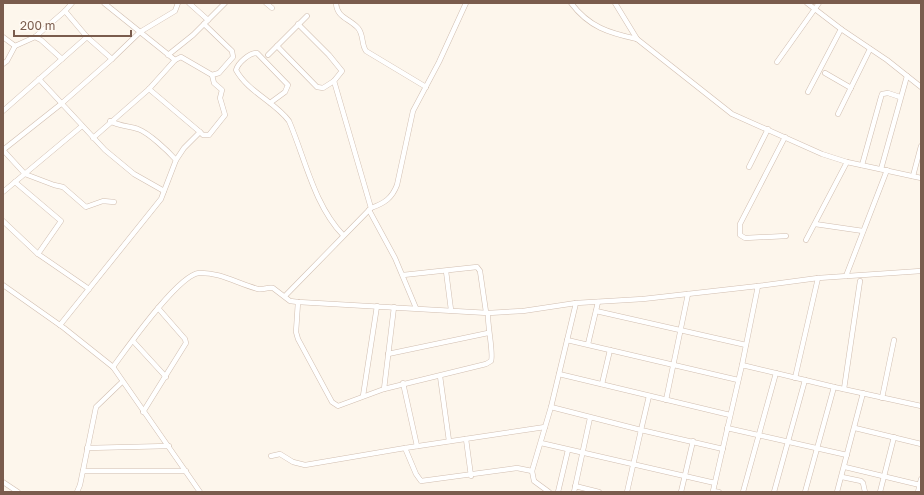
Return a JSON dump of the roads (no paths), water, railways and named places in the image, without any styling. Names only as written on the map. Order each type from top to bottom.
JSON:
[{"type":"street","points":[[3,64],[7,61],[15,46],[35,37],[72,3]]},
{"type":"street","points":[[104,3],[168,56],[175,60]]},
{"type":"street","points":[[114,202],[103,201],[86,207],[63,187],[25,174],[3,150],[61,104],[140,32],[175,11],[178,3]]},
{"type":"street","points":[[188,3],[208,20]]},
{"type":"street","points":[[168,56],[225,3]]},
{"type":"street","points":[[266,3],[272,8]]},
{"type":"street","points":[[336,3],[339,15],[357,27],[361,32],[366,51],[426,87]]},
{"type":"street","points":[[285,296],[370,209],[383,204],[393,196],[397,185],[413,111],[466,3]]},
{"type":"street","points":[[571,3],[584,19],[598,27],[610,33],[637,39]]},
{"type":"street","points":[[615,3],[637,39],[729,112],[822,154],[847,162],[921,178]]},
{"type":"street","points":[[807,3],[841,30],[870,49],[921,87]]},
{"type":"street","points":[[777,62],[819,3]]},
{"type":"street","points":[[65,11],[88,37],[112,59]]},
{"type":"street","points":[[268,55],[307,16]]},
{"type":"street","points":[[204,24],[234,55],[221,71],[212,75]]},
{"type":"street","points":[[277,46],[317,87],[323,88],[334,81],[342,73],[340,67],[298,24]]},
{"type":"street","points":[[808,92],[841,30]]},
{"type":"street","points":[[3,37],[15,46]]},
{"type":"street","points":[[35,37],[42,40],[62,59]]},
{"type":"street","points":[[3,111],[88,37]]},
{"type":"street","points":[[838,114],[870,49]]},
{"type":"street","points":[[270,103],[285,92],[288,85],[257,52],[251,53],[236,70],[250,86],[289,121],[328,216],[343,235]]},
{"type":"street","points":[[93,138],[110,121],[149,89],[175,60],[181,57],[212,75],[214,83],[222,90],[220,98],[225,115],[209,135],[203,135],[149,89]]},
{"type":"street","points":[[825,73],[851,88]]},
{"type":"street","points":[[881,169],[907,76]]},
{"type":"street","points":[[39,79],[93,138],[134,174],[164,191]]},
{"type":"street","points":[[334,81],[370,209],[403,275],[416,308]]},
{"type":"street","points":[[862,165],[882,94],[888,93],[900,97]]},
{"type":"street","points":[[110,121],[118,125],[140,129],[169,152],[176,160]]},
{"type":"street","points":[[3,192],[82,126]]},
{"type":"street","points":[[749,167],[768,129]]},
{"type":"street","points":[[60,325],[162,199],[176,160],[184,148],[200,132]]},
{"type":"street","points":[[785,137],[740,224],[739,231],[740,235],[746,238],[786,236]]},
{"type":"street","points":[[913,176],[921,146]]},
{"type":"street","points":[[806,240],[847,162]]},
{"type":"street","points":[[846,276],[887,170]]},
{"type":"street","points":[[15,182],[61,221],[38,254]]},
{"type":"street","points":[[3,221],[38,254],[89,289]]},
{"type":"street","points":[[815,224],[863,231]]},
{"type":"street","points":[[298,302],[296,332],[298,339],[332,402],[338,406],[384,388],[440,376],[486,364],[491,361],[492,355],[488,333],[487,312],[479,269],[477,267],[403,275]]},
{"type":"street","points":[[446,271],[450,310]]},
{"type":"street","points":[[113,367],[158,308],[186,279],[200,273],[217,275],[260,289],[273,288],[290,301],[487,312],[523,311],[576,303],[688,294],[818,278],[921,271]]},
{"type":"street","points":[[796,378],[818,278]]},
{"type":"street","points":[[844,389],[860,281]]},
{"type":"street","points":[[3,285],[60,325],[113,367],[200,492]]},
{"type":"street","points":[[719,492],[713,491],[742,365],[758,286]]},
{"type":"street","points":[[666,400],[688,294]]},
{"type":"street","points":[[588,344],[598,302]]},
{"type":"street","points":[[549,492],[534,481],[532,471],[559,374],[576,303]]},
{"type":"street","points":[[363,396],[376,306]]},
{"type":"street","points":[[384,388],[394,307]]},
{"type":"street","points":[[143,412],[186,343],[185,339],[158,308]]},
{"type":"street","points":[[596,311],[746,345]]},
{"type":"street","points":[[388,354],[488,333]]},
{"type":"street","points":[[133,340],[166,377]]},
{"type":"street","points":[[567,340],[738,380]]},
{"type":"street","points":[[882,398],[894,340]]},
{"type":"street","points":[[602,384],[610,350]]},
{"type":"street","points":[[742,365],[921,406]]},
{"type":"street","points":[[743,492],[776,373]]},
{"type":"street","points":[[559,374],[730,415]]},
{"type":"street","points":[[440,376],[449,441]]},
{"type":"street","points":[[774,492],[805,380]]},
{"type":"street","points":[[77,492],[83,471],[96,407],[122,382]]},
{"type":"street","points":[[403,384],[417,446]]},
{"type":"street","points":[[804,492],[834,387]]},
{"type":"street","points":[[837,492],[845,467],[863,393]]},
{"type":"street","points":[[627,492],[650,396]]},
{"type":"street","points":[[550,407],[590,418],[723,449]]},
{"type":"street","points":[[574,492],[584,453],[590,418]]},
{"type":"street","points":[[271,456],[280,454],[293,462],[305,465],[417,446],[545,427]]},
{"type":"street","points":[[727,428],[847,456]]},
{"type":"street","points":[[855,428],[921,444]]},
{"type":"street","points":[[880,492],[894,437]]},
{"type":"street","points":[[466,439],[471,476]]},
{"type":"street","points":[[681,492],[693,442]]},
{"type":"street","points":[[540,443],[633,463],[715,483]]},
{"type":"street","points":[[87,448],[169,446]]},
{"type":"street","points":[[405,448],[421,482],[471,476],[517,468],[532,471]]},
{"type":"street","points":[[558,492],[568,450]]},
{"type":"street","points":[[845,467],[884,477],[920,482],[918,492]]},
{"type":"street","points":[[83,471],[186,471]]},
{"type":"street","points":[[862,471],[861,481],[865,492]]},
{"type":"street","points":[[842,477],[861,481]]},
{"type":"street","points":[[3,482],[18,492]]},
{"type":"street","points":[[576,486],[599,492]]}]
